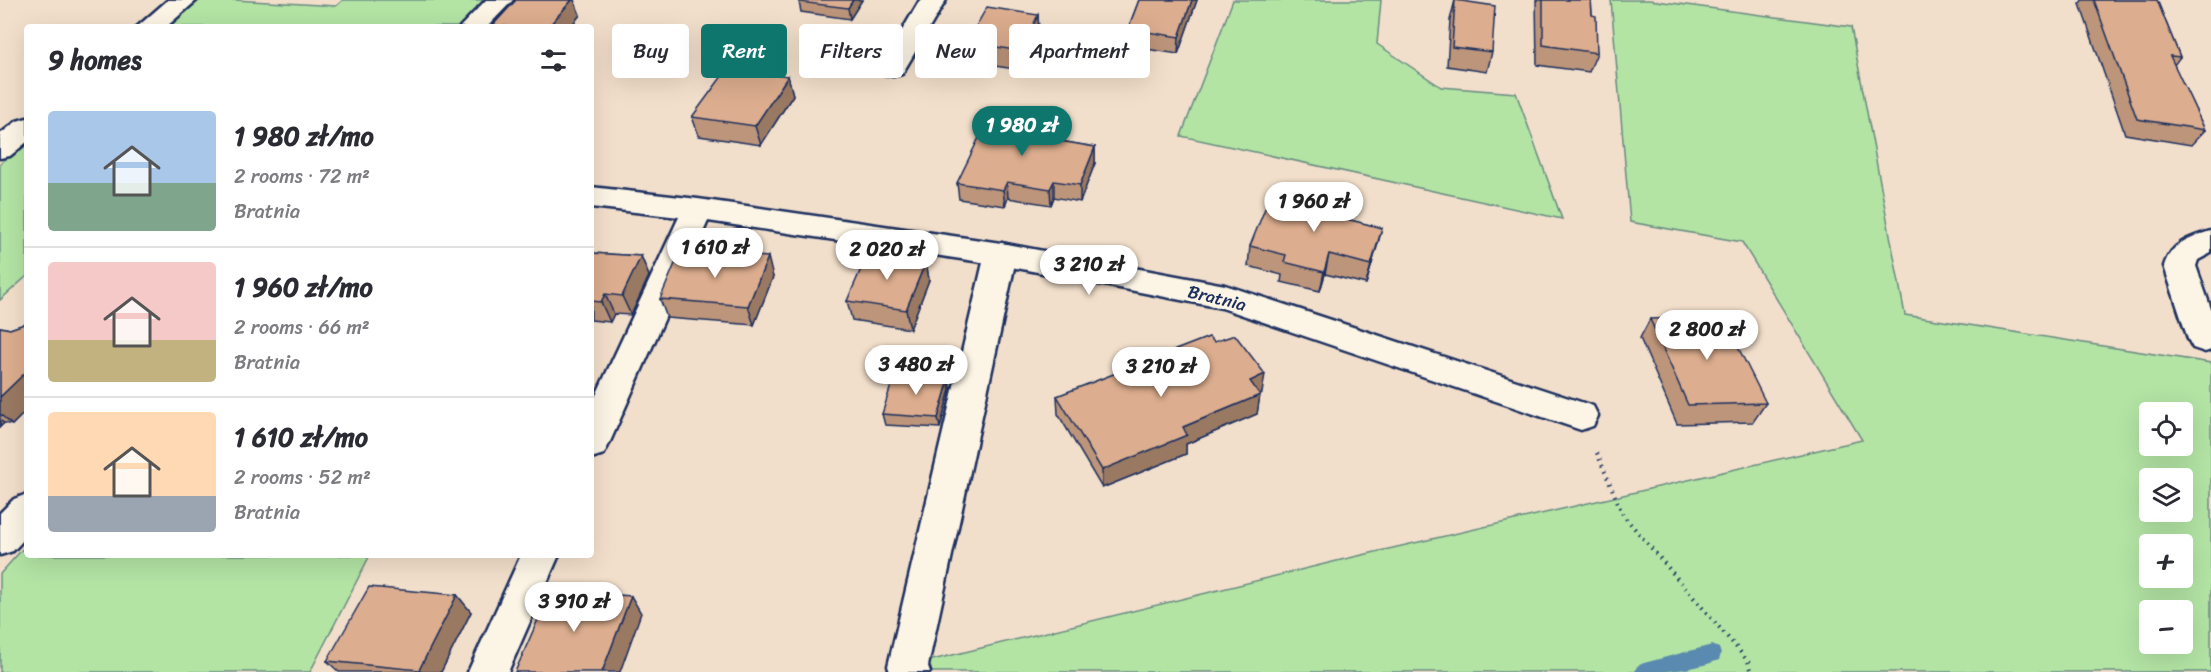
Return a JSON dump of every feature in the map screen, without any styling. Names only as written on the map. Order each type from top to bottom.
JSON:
[{"type":"street","points":[[154,24],[184,0]]},
{"type":"street","points":[[476,24],[500,0]]},
{"type":"street","points":[[903,51],[933,0]]},
{"type":"street","points":[[0,149],[24,129]]},
{"type":"street","name":"Bratnia","points":[[594,197],[698,208],[1001,254],[1226,297],[1581,416]]},
{"type":"street","points":[[594,437],[698,208]]},
{"type":"street","points":[[2205,339],[2180,266],[2181,259],[2187,252],[2211,242]]},
{"type":"street","points":[[910,672],[908,666],[1001,254]]},
{"type":"street","points":[[0,539],[24,513]]},
{"type":"street","points":[[488,672],[539,558]]},
{"type":"path","points":[[1581,416],[1623,515],[1748,661],[1752,672]]},
{"type":"green space","points":[[194,0],[336,6],[343,0],[485,0],[462,24],[166,24]]},
{"type":"green space","points":[[1233,0],[1381,0],[1377,44],[1441,87],[1516,93],[1562,219],[1181,136]]},
{"type":"green space","points":[[1611,0],[1649,0],[1851,27],[1905,315],[2211,363],[2211,672],[898,672],[908,666],[1345,559],[1862,440],[1742,242],[1630,222]]},
{"type":"green space","points":[[24,144],[24,279],[0,300],[0,164]]},
{"type":"green space","points":[[24,547],[24,558],[368,558],[310,672],[0,672],[0,574]]},
{"type":"building","points":[[516,0],[572,0],[551,24],[494,24]]},
{"type":"building","points":[[800,0],[853,0],[848,8],[799,2]]},
{"type":"building","points":[[1139,0],[1192,0],[1179,37],[1150,32],[1150,24],[1130,24]]},
{"type":"building","points":[[1455,0],[1495,6],[1492,52],[1452,47]]},
{"type":"building","points":[[1543,0],[1591,0],[1592,15],[1596,16],[1597,53],[1543,45]]},
{"type":"building","points":[[2094,0],[2157,0],[2180,57],[2170,56],[2205,130],[2137,119]]},
{"type":"building","points":[[987,7],[1038,15],[1034,24],[1009,24],[1009,49],[997,47],[997,24],[977,24]]},
{"type":"building","points":[[721,78],[787,78],[755,126],[692,117]]},
{"type":"building","points":[[992,111],[1037,119],[1030,136],[1095,147],[1080,185],[1054,181],[1050,189],[1007,182],[1003,190],[957,183]]},
{"type":"building","points":[[1270,196],[1305,204],[1308,197],[1345,206],[1342,218],[1382,228],[1371,265],[1329,254],[1324,272],[1284,262],[1286,255],[1250,246]]},
{"type":"building","points":[[695,252],[768,257],[748,306],[660,299],[677,259],[691,260]]},
{"type":"building","points":[[594,253],[641,256],[622,296],[605,294],[601,302],[594,301]]},
{"type":"building","points":[[868,253],[926,261],[906,310],[847,301]]},
{"type":"building","points":[[1723,317],[1766,403],[1688,405],[1650,319]]},
{"type":"building","points":[[24,324],[24,374],[0,397],[0,327],[10,329]]},
{"type":"building","points":[[1235,335],[1265,374],[1250,381],[1260,395],[1183,427],[1187,435],[1102,470],[1057,396],[1209,337],[1214,342]]},
{"type":"building","points":[[895,373],[949,379],[938,418],[882,414]]},
{"type":"building","points":[[369,587],[457,595],[419,670],[327,661]]},
{"type":"building","points":[[551,590],[631,596],[602,672],[515,672]]},
{"type":"waterway","points":[[1644,672],[1712,654]]}]
